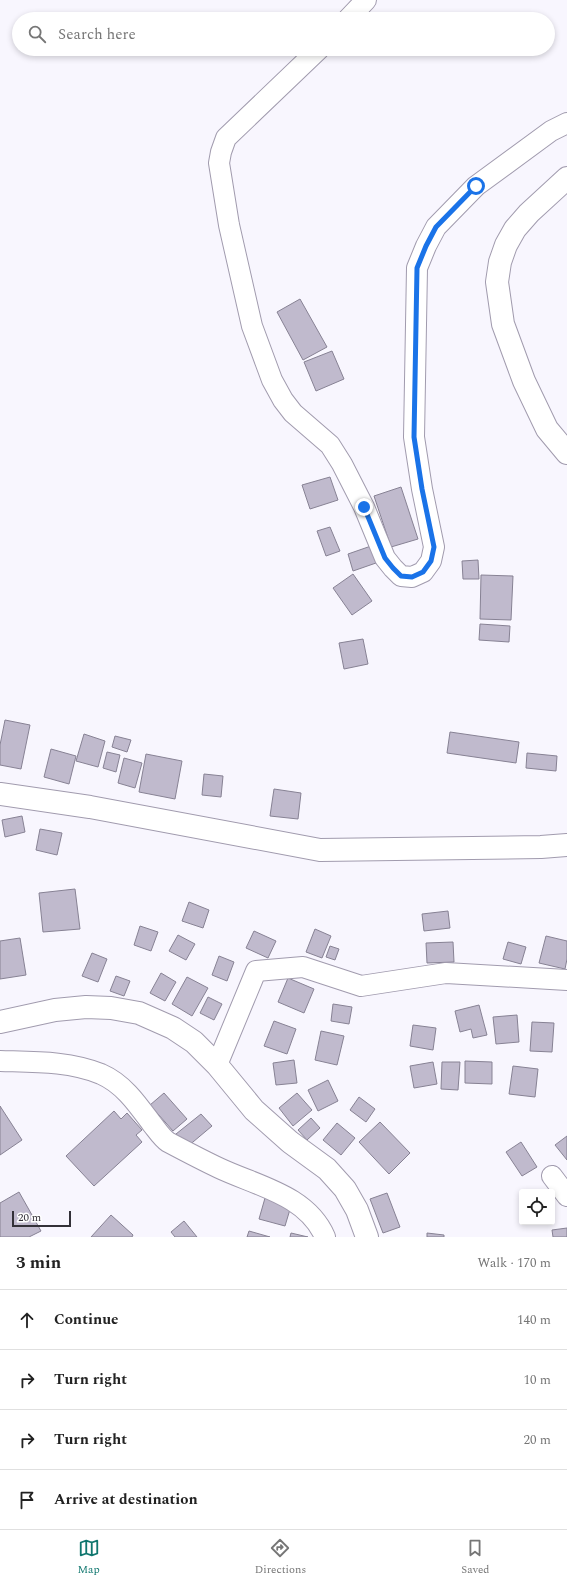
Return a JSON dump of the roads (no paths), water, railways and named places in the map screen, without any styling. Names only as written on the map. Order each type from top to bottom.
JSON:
[{"type":"main road","points":[[567,178],[529,213],[515,229],[500,262],[497,282],[503,324],[524,381],[547,429],[567,453]]},
{"type":"main road","points":[[0,794],[90,807],[320,850],[541,847],[567,845]]},
{"type":"main road","points":[[0,1022],[55,1010],[86,1007],[111,1008],[140,1013],[174,1028],[189,1038],[217,1065],[254,1110],[290,1142],[327,1169],[344,1189],[357,1210],[367,1237]]},
{"type":"street","points":[[355,12],[366,0]]},
{"type":"street","points":[[312,56],[226,138],[219,163],[229,225],[252,326],[272,380],[283,400],[293,413],[330,445],[342,464],[364,507],[385,558],[401,576],[412,577],[423,572],[431,561],[434,547],[422,489],[414,437],[417,268],[436,227],[476,186],[551,131],[567,123]]},
{"type":"street","points":[[217,1065],[256,971],[303,967],[361,986],[446,973],[567,980]]},
{"type":"street","points":[[0,1061],[48,1062],[80,1066],[102,1074],[120,1085],[167,1141],[219,1168],[287,1197],[314,1218],[325,1237]]},
{"type":"street","points":[[552,1176],[567,1196]]}]
